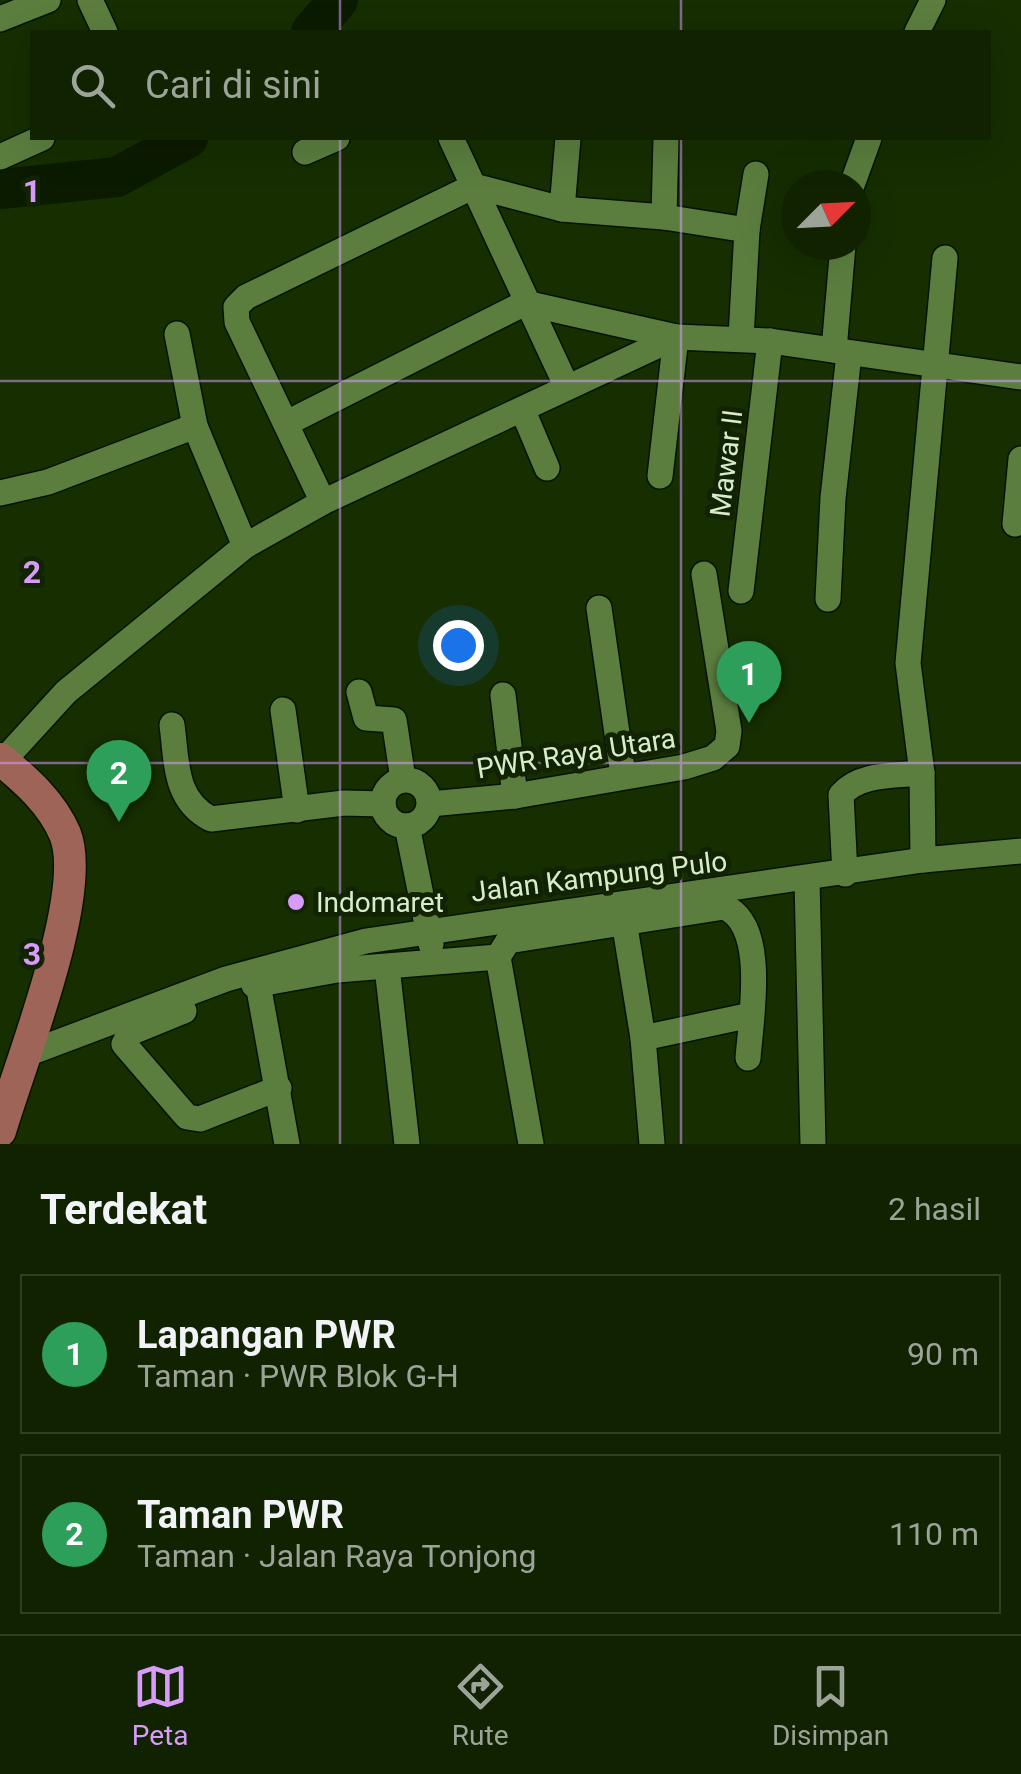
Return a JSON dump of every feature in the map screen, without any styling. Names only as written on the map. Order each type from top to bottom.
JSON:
[{"type":"main road","points":[[0,1131],[68,897],[70,859],[54,812],[1,760]]},
{"type":"street","points":[[0,19],[48,0]]},
{"type":"street","points":[[90,0],[105,30]]},
{"type":"street","points":[[918,30],[933,0]]},
{"type":"street","points":[[0,157],[38,140]]},
{"type":"street","points":[[305,152],[332,140]]},
{"type":"street","points":[[452,140],[566,385]]},
{"type":"street","points":[[562,209],[568,140]]},
{"type":"street","points":[[664,217],[666,140]]},
{"type":"street","points":[[857,170],[868,140]]},
{"type":"street","points":[[741,338],[747,230],[756,174]]},
{"type":"street","points":[[323,502],[289,422],[237,322],[236,307],[246,297],[474,186],[562,209],[664,217],[747,230]]},
{"type":"street","points":[[923,860],[922,773],[908,663],[946,258]]},
{"type":"street","points":[[828,599],[842,352],[842,260]]},
{"type":"street","points":[[289,422],[525,304],[676,337],[770,341],[1021,376]]},
{"type":"street","points":[[177,334],[195,426],[245,546]]},
{"type":"street","points":[[1,760],[66,692],[245,546],[323,502],[522,411],[566,385],[676,337]]},
{"type":"street","points":[[660,476],[676,337]]},
{"type":"street","name":"Mawar II","points":[[741,591],[770,341]]},
{"type":"street","points":[[522,411],[547,468]]},
{"type":"street","points":[[0,493],[48,482],[195,426]]},
{"type":"street","points":[[1014,524],[1021,459]]},
{"type":"street","name":"PWR Raya Utara","points":[[430,804],[515,796],[623,775],[684,768],[712,758],[726,746],[730,731],[704,574]]},
{"type":"street","points":[[599,608],[623,775]]},
{"type":"street","points":[[358,692],[366,718],[394,720],[403,780]]},
{"type":"street","points":[[502,695],[515,796]]},
{"type":"street","points":[[283,710],[297,810]]},
{"type":"street","points":[[172,724],[182,792],[193,810],[211,819],[344,804],[383,804]]},
{"type":"street","points":[[845,874],[841,795],[850,784],[864,780],[922,773]]},
{"type":"street","points":[[403,780],[421,784],[430,804],[423,819],[408,826],[391,820],[383,804],[385,793],[403,780]]},
{"type":"street","points":[[408,826],[434,961]]},
{"type":"street","name":"Jalan Kampung Pulo","points":[[24,1056],[226,979],[305,955],[428,930],[923,860],[1021,851]]},
{"type":"street","points":[[807,879],[813,1144]]},
{"type":"street","points":[[531,1144],[498,957],[508,941],[526,935],[724,907],[736,912],[752,936],[748,1058]]},
{"type":"street","points":[[624,921],[643,1038],[652,1144]]},
{"type":"street","points":[[279,1088],[200,1119],[187,1116],[124,1044],[130,1033],[258,984],[434,961],[498,957]]},
{"type":"street","points":[[387,967],[407,1144]]},
{"type":"street","points":[[258,984],[287,1144]]},
{"type":"street","points":[[643,1038],[751,1015]]},
{"type":"waterway","points":[[313,30],[338,0]]},
{"type":"waterway","points":[[0,189],[117,177],[184,140]]},
{"type":"place","name":"Lapangan PWR","points":[[749,723]]},
{"type":"place","name":"Taman PWR","points":[[119,822]]},
{"type":"place","name":"Indomaret","points":[[296,902]]}]
